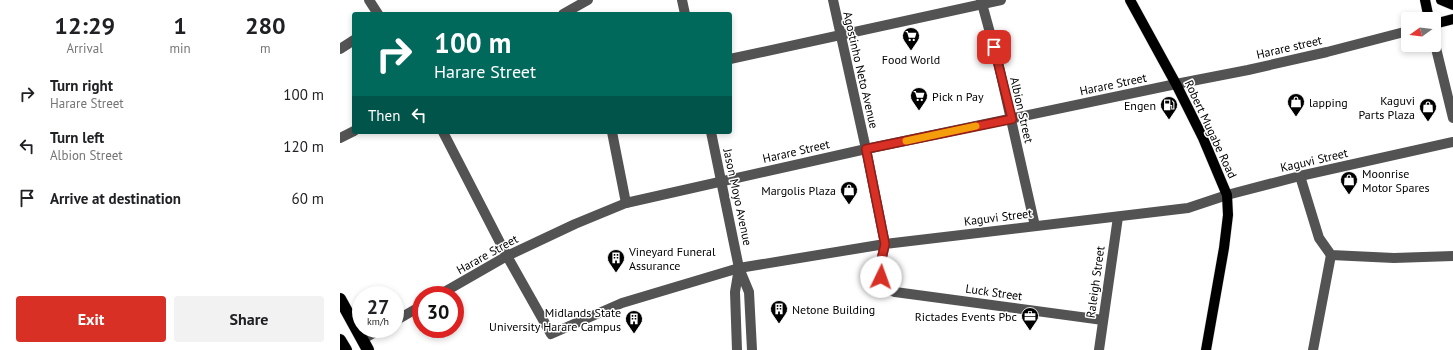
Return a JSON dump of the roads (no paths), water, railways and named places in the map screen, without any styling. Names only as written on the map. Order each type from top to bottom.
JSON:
[{"type":"highway","points":[[340,299],[366,345]]},
{"type":"main road","name":"Robert Mugabe Road","points":[[1130,0],[1176,84],[1203,138],[1227,195],[1228,214],[1225,240],[1206,350]]},
{"type":"main road","points":[[1425,0],[1428,12]]},
{"type":"main road","points":[[1441,0],[1453,5]]},
{"type":"main road","points":[[1441,23],[1453,20]]},
{"type":"street","points":[[369,0],[377,12]]},
{"type":"street","points":[[682,0],[685,12]]},
{"type":"street","name":"Agostinho Neto Avenue","points":[[833,0],[839,35],[866,149],[885,244],[880,266],[882,287]]},
{"type":"street","points":[[732,60],[982,2],[1001,0]]},
{"type":"street","name":"Albion Street","points":[[982,2],[1012,119],[1035,226]]},
{"type":"street","points":[[567,12],[581,5]]},
{"type":"street","name":"Harare street","points":[[1176,84],[1327,52],[1401,33]]},
{"type":"street","points":[[340,49],[352,41]]},
{"type":"street","points":[[1437,52],[1453,118]]},
{"type":"street","name":"Harare Street","points":[[455,286],[507,256],[575,224],[626,204],[866,149],[1176,84]]},
{"type":"street","points":[[340,138],[352,132]]},
{"type":"street","points":[[444,134],[507,256]]},
{"type":"street","points":[[612,134],[626,204]]},
{"type":"street","name":"Jason Moyo Avenue","points":[[711,134],[739,268],[749,292],[752,350]]},
{"type":"street","name":"Kaguvi Street","points":[[507,256],[551,334],[622,302],[739,268],[885,244],[1188,208],[1227,195],[1300,176],[1453,142]]},
{"type":"street","points":[[1300,176],[1319,238],[1331,255],[1314,350]]},
{"type":"street","name":"Raleigh Street","points":[[1100,350],[1118,217]]},
{"type":"street","points":[[1331,255],[1394,258],[1453,256]]},
{"type":"street","name":"Jason Moyo Avenue","points":[[737,350],[735,292],[739,268]]},
{"type":"street","name":"Luck Street","points":[[882,287],[895,292],[1103,320]]},
{"type":"place","name":"Food World","points":[[911,51]]},
{"type":"place","name":"Pick n Pay","points":[[919,111]]},
{"type":"place","name":"lapping","points":[[1296,117]]},
{"type":"place","name":"Engen","points":[[1169,120]]},
{"type":"place","name":"Kaguvi Parts Plaza","points":[[1428,122]]},
{"type":"place","name":"Moonrise Motor Spares","points":[[1349,195]]},
{"type":"place","name":"Margolis Plaza","points":[[849,205]]},
{"type":"place","name":"Vineyard Funeral Assurance","points":[[616,273]]},
{"type":"place","name":"Netone Building","points":[[779,324]]},
{"type":"place","name":"Rictades Events Pbc","points":[[1030,331]]},
{"type":"place","name":"Midlands State University Harare Campus","points":[[634,334]]}]
